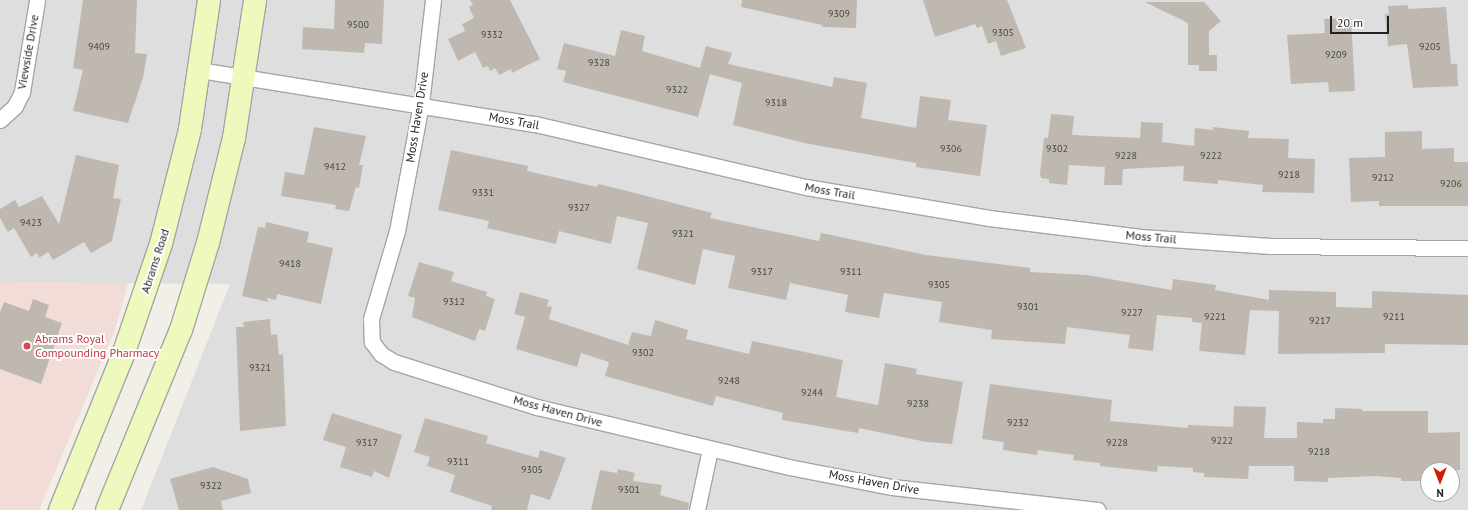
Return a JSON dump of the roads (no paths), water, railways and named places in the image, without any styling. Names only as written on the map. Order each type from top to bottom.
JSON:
[{"type":"main road","name":"Abrams Road","points":[[60,510],[124,352],[161,244],[183,161],[200,70],[209,0]]},
{"type":"main road","points":[[107,510],[180,330],[194,290],[226,175],[245,78],[255,0]]},
{"type":"street","name":"Viewside Drive","points":[[0,120],[15,106],[22,92],[37,0]]},
{"type":"street","name":"Moss Haven Drive","points":[[433,0],[421,104],[397,231],[370,319],[372,342],[381,354],[394,362],[537,407],[710,449],[892,486],[1098,510]]},
{"type":"street","name":"Moss Trail","points":[[200,70],[421,104],[535,124],[806,187],[989,218],[1141,237],[1263,245],[1468,248]]},
{"type":"street","points":[[697,510],[710,449]]},
{"type":"place","name":"Abrams Royal Compounding Pharmacy","points":[[27,346]]}]
